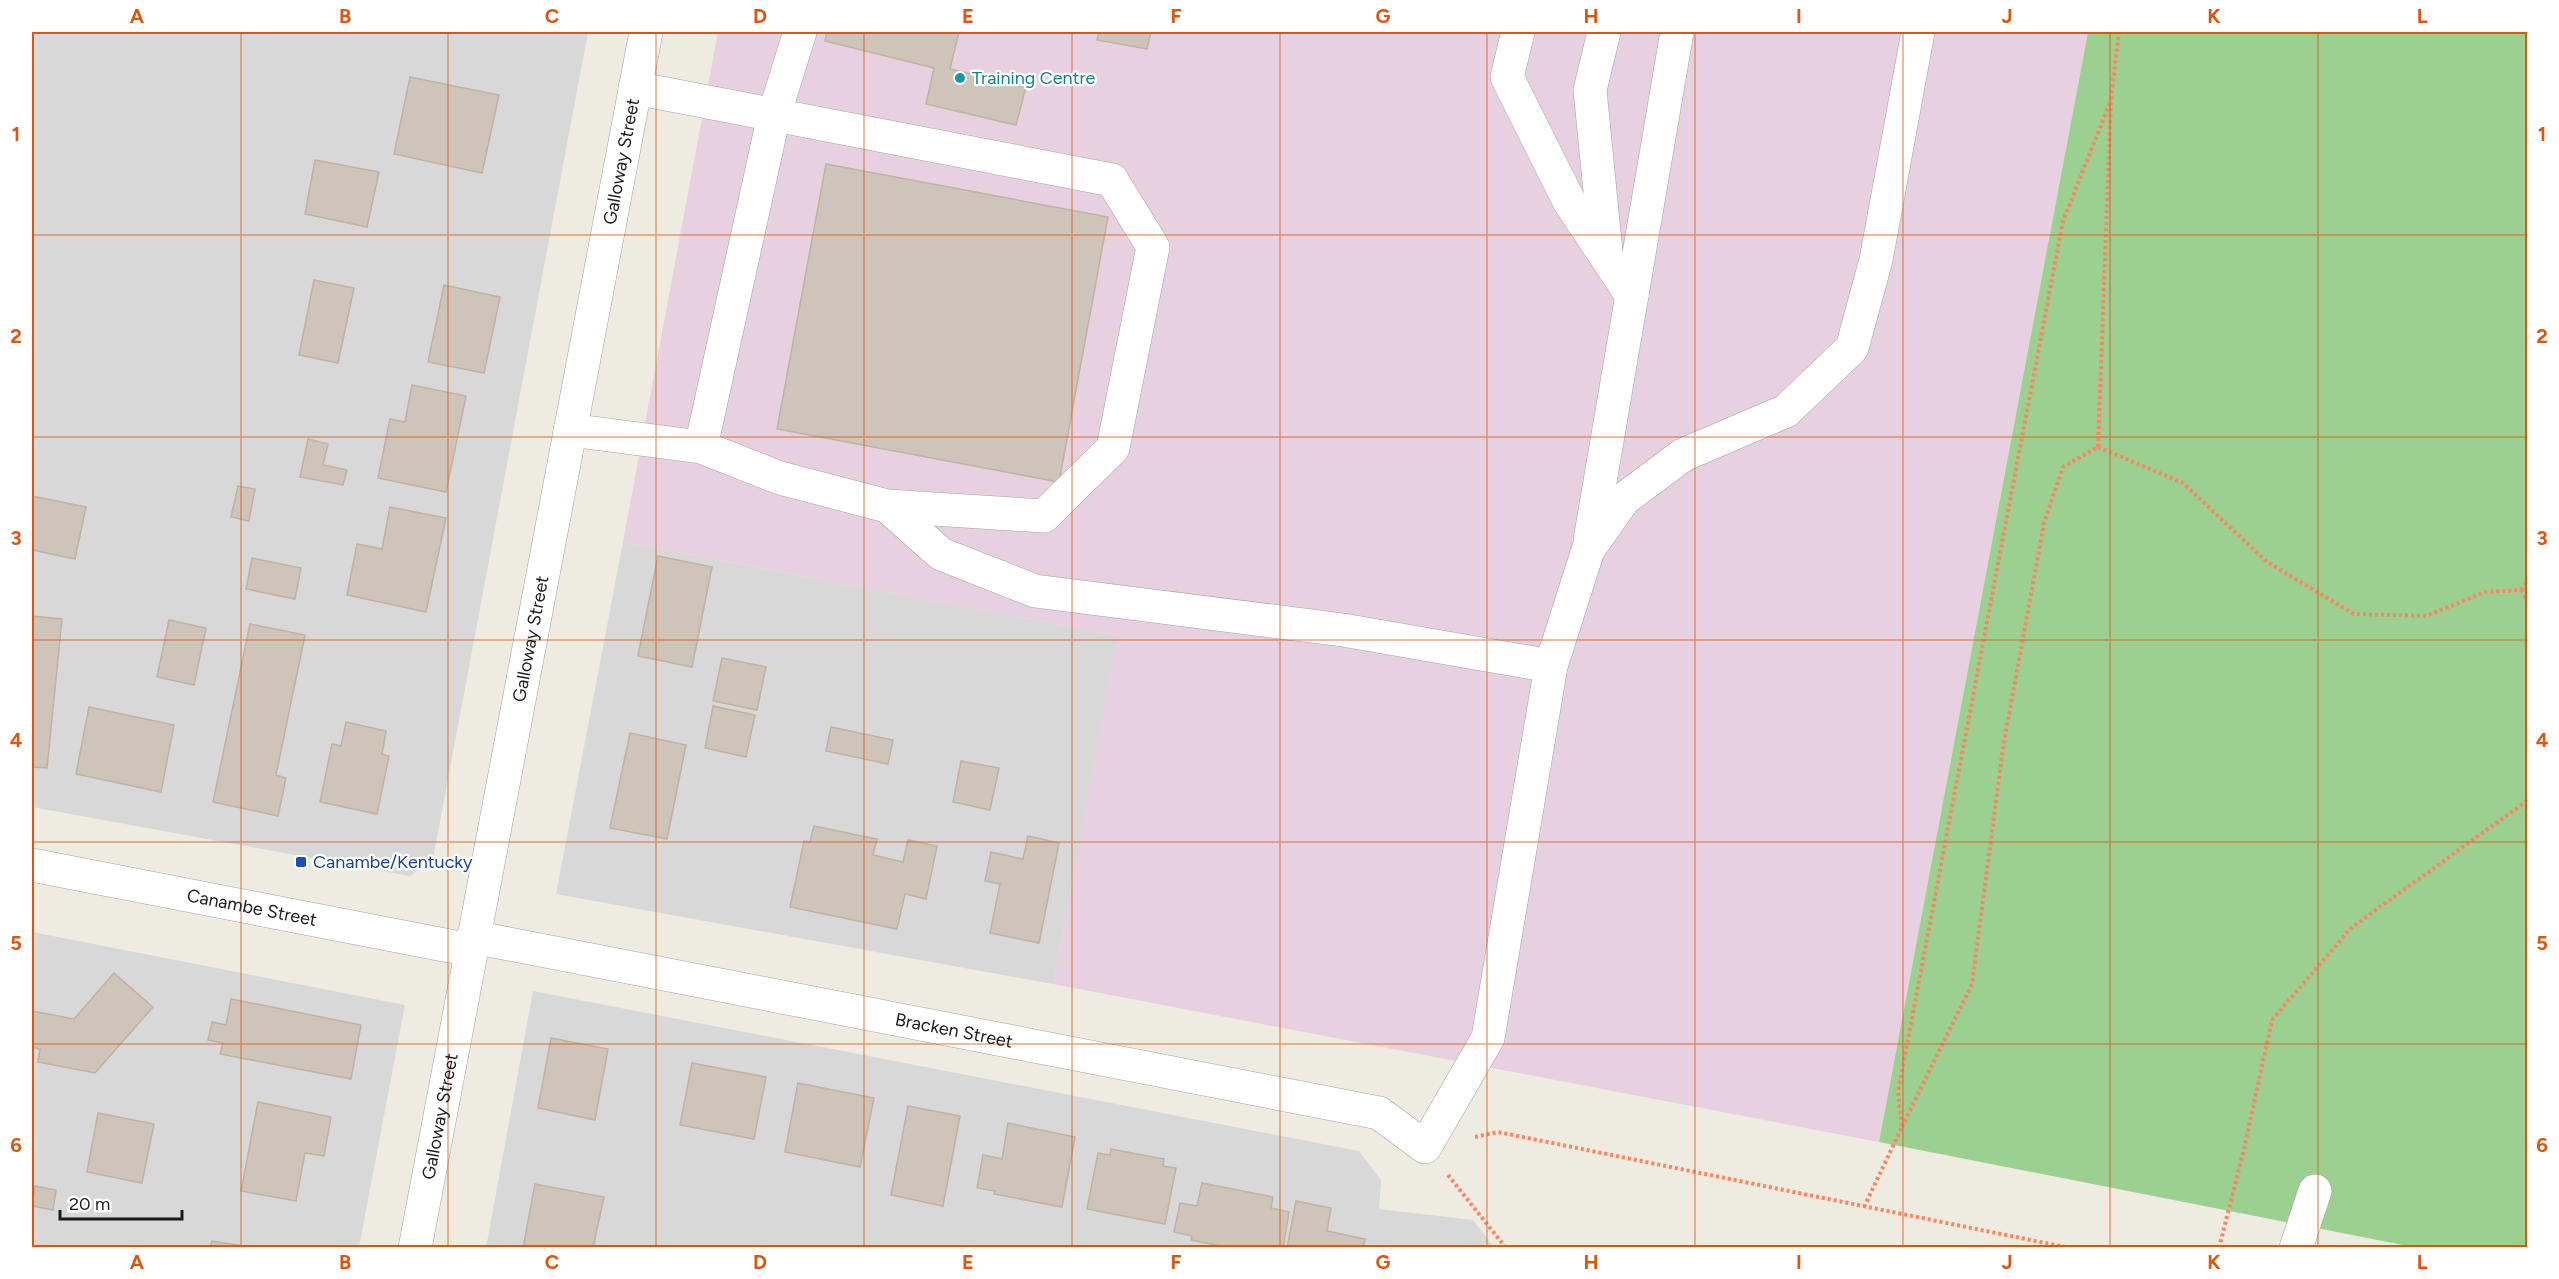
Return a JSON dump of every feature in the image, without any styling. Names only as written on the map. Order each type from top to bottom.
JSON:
[{"type":"street","name":"Galloway Street","points":[[415,1248],[646,32]]},
{"type":"street","points":[[700,447],[774,115],[800,32]]},
{"type":"street","points":[[1518,32],[1507,77],[1570,203],[1632,296]]},
{"type":"street","points":[[1604,32],[1590,90],[1606,257]]},
{"type":"street","points":[[1425,1147],[1488,1038],[1551,666],[1588,550],[1677,32]]},
{"type":"street","points":[[1588,550],[1624,499],[1683,455],[1786,411],[1852,348],[1876,260],[1918,32]]},
{"type":"street","points":[[570,430],[700,447],[780,478],[888,506],[1044,516],[1113,448],[1153,247],[1112,180],[636,88]]},
{"type":"street","points":[[888,506],[941,554],[1035,591],[1343,630],[1551,666]]},
{"type":"street","name":"Canambe Street","points":[[32,866],[471,944]]},
{"type":"street","name":"Bracken Street","points":[[471,944],[1379,1113],[1425,1147]]},
{"type":"street","points":[[2296,1248],[2315,1191]]},
{"type":"path","points":[[2098,447],[2111,100],[2119,32]]},
{"type":"path","points":[[1902,1127],[1898,1092],[2063,221],[2111,100]]},
{"type":"path","points":[[2098,447],[2183,483],[2267,562],[2354,614],[2426,616],[2485,592],[2521,590],[2528,581]]},
{"type":"path","points":[[1864,1207],[1972,984],[2002,748],[2044,523],[2063,467],[2098,447]]},
{"type":"path","points":[[2521,590],[2528,602]]},
{"type":"path","points":[[2219,1248],[2244,1149],[2272,1020],[2352,928],[2528,800]]},
{"type":"path","points":[[1425,1147],[1498,1132],[2070,1248]]},
{"type":"path","points":[[1458,1186],[1506,1248]]},
{"type":"shaded area","points":[[32,32],[588,32],[433,859],[410,876],[32,807]]},
{"type":"shaded area","points":[[718,32],[2088,32],[1879,1142],[1053,984],[1117,636],[623,542]]},
{"type":"shaded area","points":[[623,542],[1118,636],[1053,984],[556,894]]},
{"type":"shaded area","points":[[32,932],[405,1005],[359,1247],[32,1247]]},
{"type":"shaded area","points":[[533,991],[1359,1151],[1381,1180],[1379,1209],[1473,1220],[1494,1247],[486,1248]]},
{"type":"green space","points":[[2088,32],[2527,32],[2527,1247],[2413,1247],[1879,1142]]},
{"type":"building","name":"Training Centre","points":[[827,32],[959,32],[950,69],[1026,87],[1016,125],[926,104],[934,68],[825,41]]},
{"type":"building","points":[[1099,32],[1151,32],[1147,49],[1097,40]]},
{"type":"building","points":[[410,77],[499,95],[482,173],[394,154]]},
{"type":"building","points":[[315,160],[379,172],[367,227],[305,214]]},
{"type":"building","points":[[826,164],[1108,217],[1059,482],[777,429]]},
{"type":"building","points":[[314,280],[354,288],[338,363],[299,355]]},
{"type":"building","points":[[444,285],[500,297],[484,373],[428,362]]},
{"type":"building","points":[[412,385],[466,396],[446,492],[378,478],[390,419],[405,422]]},
{"type":"building","points":[[308,439],[328,444],[323,465],[347,470],[343,485],[300,477]]},
{"type":"building","points":[[238,486],[255,489],[249,521],[231,517]]},
{"type":"building","points":[[32,496],[86,507],[75,559],[32,550]]},
{"type":"building","points":[[390,507],[446,518],[426,612],[347,595],[357,544],[382,549]]},
{"type":"building","points":[[658,556],[712,567],[692,667],[638,656]]},
{"type":"building","points":[[252,558],[301,568],[295,599],[246,589]]},
{"type":"building","points":[[32,616],[62,619],[47,768],[32,767]]},
{"type":"building","points":[[169,620],[206,628],[194,685],[157,677]]},
{"type":"building","points":[[250,624],[305,635],[276,775],[286,778],[278,816],[213,802]]},
{"type":"building","points":[[722,658],[766,667],[757,710],[713,701]]},
{"type":"building","points":[[713,706],[755,715],[746,757],[705,748]]},
{"type":"building","points":[[89,707],[174,725],[161,792],[76,774]]},
{"type":"building","points":[[346,722],[386,731],[382,754],[389,756],[377,814],[320,802],[332,744],[341,746]]},
{"type":"building","points":[[831,727],[893,740],[888,764],[826,751]]},
{"type":"building","points":[[630,733],[686,745],[667,839],[610,828]]},
{"type":"building","points":[[961,761],[999,768],[990,810],[953,802]]},
{"type":"building","points":[[814,826],[877,839],[873,855],[903,862],[908,840],[937,846],[926,899],[905,894],[897,929],[790,907],[804,841],[810,842]]},
{"type":"building","points":[[1028,836],[1059,843],[1039,943],[990,933],[1000,884],[985,881],[991,852],[1023,859]]},
{"type":"building","points":[[114,973],[153,1007],[95,1073],[38,1062],[40,1049],[32,1047],[32,1011],[74,1019]]},
{"type":"building","points":[[231,999],[361,1025],[351,1079],[220,1054],[223,1043],[208,1040],[212,1022],[226,1025]]},
{"type":"building","points":[[551,1038],[608,1049],[595,1120],[538,1108]]},
{"type":"building","points":[[692,1063],[766,1077],[754,1139],[680,1125]]},
{"type":"building","points":[[798,1083],[874,1098],[860,1167],[785,1152]]},
{"type":"building","points":[[258,1102],[331,1117],[324,1156],[305,1153],[296,1201],[241,1191]]},
{"type":"building","points":[[908,1106],[960,1116],[943,1206],[891,1195]]},
{"type":"building","points":[[98,1113],[154,1124],[142,1183],[87,1172]]},
{"type":"building","points":[[1008,1123],[1075,1137],[1062,1207],[994,1194],[995,1191],[977,1188],[983,1155],[1002,1159]]},
{"type":"building","points":[[1111,1149],[1164,1159],[1163,1166],[1176,1168],[1165,1224],[1087,1209],[1098,1153],[1110,1155]]},
{"type":"building","points":[[1202,1183],[1273,1197],[1271,1208],[1289,1212],[1283,1248],[1230,1248],[1191,1240],[1192,1236],[1174,1232],[1180,1203],[1197,1206]]},
{"type":"building","points":[[535,1184],[604,1197],[593,1248],[523,1248]]},
{"type":"building","points":[[35,1186],[56,1190],[53,1210],[32,1206]]},
{"type":"building","points":[[1296,1201],[1331,1208],[1327,1231],[1365,1239],[1363,1248],[1287,1248]]},
{"type":"building","points":[[212,1241],[244,1246],[210,1248]]},
{"type":"place","name":"Training Centre","points":[[960,78]]},
{"type":"place","name":"Canambe/Kentucky","points":[[301,862]]}]
